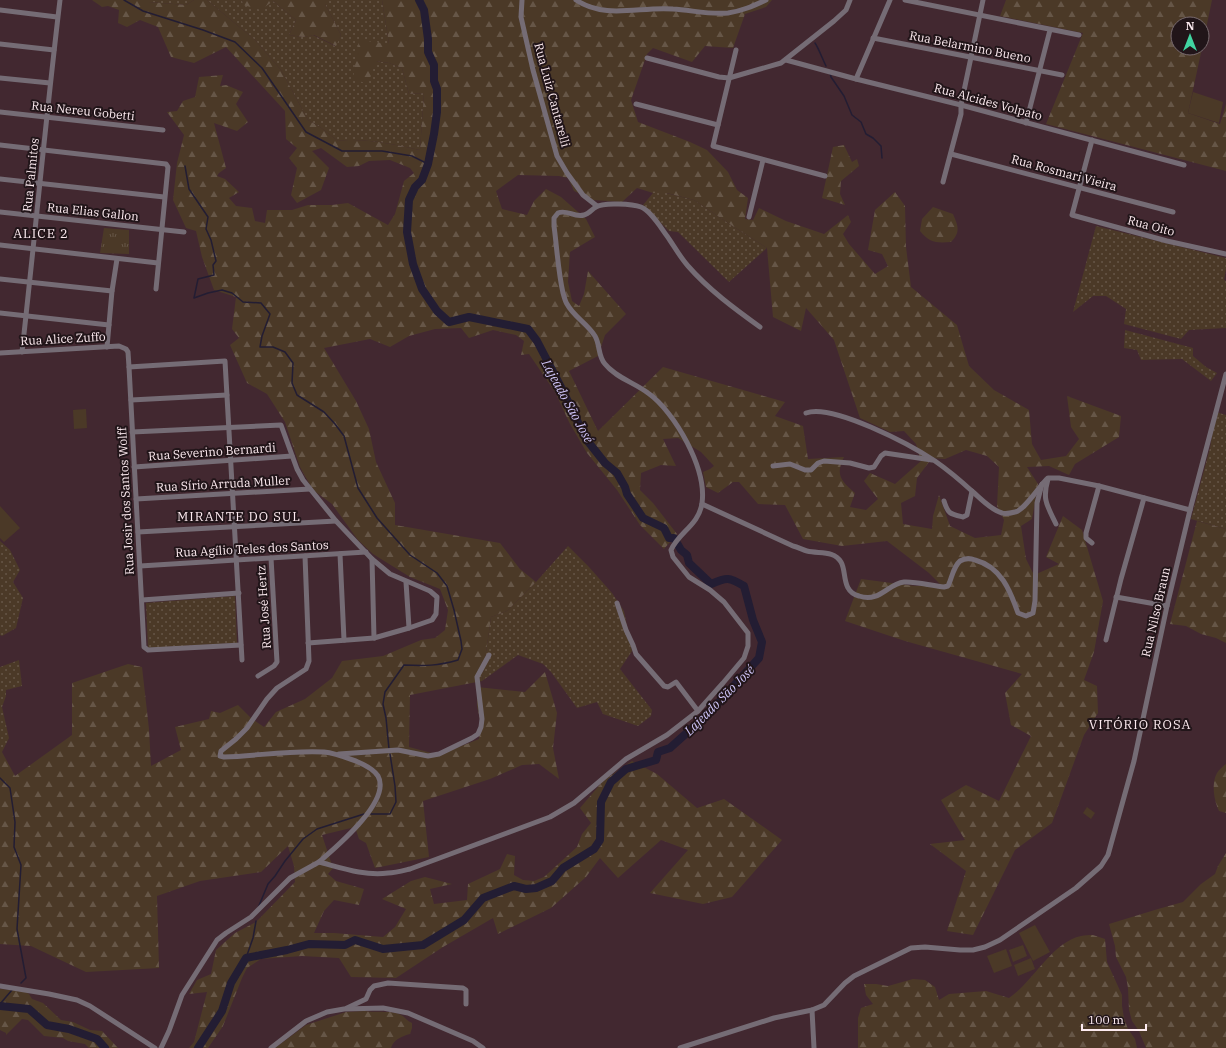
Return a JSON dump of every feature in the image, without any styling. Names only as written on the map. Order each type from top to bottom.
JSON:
[{"type":"street","name":"Rua Palmitos","points":[[22,352],[44,150],[46,117],[60,0]]},
{"type":"street","name":"Rua Luiz Cantarelli","points":[[522,0],[521,17],[533,70],[557,156],[583,195],[597,206]]},
{"type":"street","points":[[576,0],[586,6],[600,10],[671,9],[720,14],[747,9],[766,0]]},
{"type":"street","points":[[647,58],[720,77],[730,78],[781,64],[846,10],[850,0]]},
{"type":"street","points":[[856,79],[890,0]]},
{"type":"street","points":[[905,0],[1079,35]]},
{"type":"street","points":[[943,182],[961,114],[961,105],[983,0]]},
{"type":"street","points":[[0,10],[57,17]]},
{"type":"street","points":[[1026,123],[1050,30]]},
{"type":"street","name":"Rua Belarmino Bueno","points":[[874,38],[1062,76]]},
{"type":"street","points":[[0,44],[54,50]]},
{"type":"street","points":[[736,50],[713,146],[825,176]]},
{"type":"street","name":"Rua Alcides Volpato","points":[[786,60],[1184,165]]},
{"type":"street","points":[[0,78],[50,83]]},
{"type":"street","points":[[636,104],[718,125]]},
{"type":"street","name":"Rua Nereu Gobetti","points":[[0,112],[163,130]]},
{"type":"street","points":[[1079,187],[1092,140]]},
{"type":"street","points":[[0,145],[166,164],[168,167],[156,289]]},
{"type":"street","name":"Rua Rosmari Vieira","points":[[951,154],[1173,212]]},
{"type":"street","points":[[749,217],[763,160]]},
{"type":"street","points":[[0,179],[164,197]]},
{"type":"street","name":"Rua Oito","points":[[1079,187],[1072,215],[1167,241],[1226,254]]},
{"type":"street","points":[[319,862],[366,873],[388,873],[410,869],[550,817],[574,803],[626,759],[667,735],[698,711],[744,658],[748,646],[748,633],[724,602],[710,590],[689,577],[673,557],[671,550],[674,544],[697,520],[702,504],[702,484],[696,462],[686,438],[654,397],[626,381],[605,364],[601,357],[597,340],[590,328],[566,304],[561,282],[554,226],[554,218],[558,213],[562,211],[576,216],[584,216],[597,206],[633,205],[643,207],[655,219],[688,266],[715,293],[760,327]]},
{"type":"street","name":"Rua Elias Gallon","points":[[0,212],[184,232]]},
{"type":"street","points":[[0,245],[158,263]]},
{"type":"street","points":[[108,347],[112,291],[117,259]]},
{"type":"street","points":[[0,279],[112,291]]},
{"type":"street","points":[[0,313],[109,325]]},
{"type":"street","name":"Rua Alice Zuffo","points":[[0,353],[119,346],[126,349]]},
{"type":"street","name":"Rua Josir dos Santos Wolff","points":[[126,349],[128,352],[131,400],[144,647],[148,650],[241,645]]},
{"type":"street","points":[[129,367],[225,361],[242,660]]},
{"type":"street","name":"Rua Nilso Braun","points":[[812,1010],[824,1004],[854,976],[911,948],[925,947],[973,950],[985,947],[1000,940],[1076,888],[1101,866],[1108,855],[1134,760],[1167,606],[1190,510],[1226,374]]},
{"type":"street","points":[[131,400],[227,395]]},
{"type":"street","points":[[806,413],[812,410],[850,418],[902,442],[935,461],[989,505],[1003,513],[1017,512],[1032,498],[1048,478],[1059,478],[1099,486],[1190,510]]},
{"type":"street","points":[[132,432],[281,425],[292,456],[303,480],[336,521],[372,559],[390,574],[430,592],[436,597],[436,614],[432,620],[374,638],[308,643]]},
{"type":"street","points":[[773,466],[790,464],[805,470],[811,470],[818,463],[824,461],[850,463],[869,468],[874,467],[881,456],[885,453],[935,461]]},
{"type":"street","name":"Rua Severino Bernardi","points":[[134,467],[292,456]]},
{"type":"street","points":[[1048,478],[1045,488],[1045,501],[1056,524]]},
{"type":"street","points":[[702,504],[800,548],[808,551],[831,554],[837,557],[842,563],[845,581],[850,590],[858,596],[874,597],[886,592],[895,584],[905,582],[944,587],[948,586],[956,566],[961,560],[969,558],[984,562],[996,571],[1005,582],[1018,613],[1026,616],[1033,613],[1035,601],[1037,503],[1042,484]]},
{"type":"street","points":[[1092,543],[1086,538],[1086,533],[1099,486]]},
{"type":"street","name":"Rua Sírio Arruda Muller","points":[[136,499],[310,489]]},
{"type":"street","points":[[944,501],[947,511],[951,514],[963,517],[967,515],[972,491]]},
{"type":"street","points":[[1106,640],[1116,597],[1144,498]]},
{"type":"street","points":[[138,532],[336,521]]},
{"type":"street","name":"Rua Agílio Teles dos Santos","points":[[140,566],[366,552]]},
{"type":"street","points":[[340,554],[344,640]]},
{"type":"street","points":[[304,556],[309,661],[306,669],[277,688],[246,728],[236,739],[221,751],[220,756],[230,757],[304,752],[338,754],[398,750],[428,756],[439,754],[478,734],[482,719],[477,677],[489,655]]},
{"type":"street","name":"Rua José Hertz","points":[[258,676],[274,666],[277,662],[271,558]]},
{"type":"street","points":[[372,559],[374,638]]},
{"type":"street","points":[[406,582],[409,628]]},
{"type":"street","points":[[142,600],[239,593]]},
{"type":"street","points":[[1116,597],[1167,606]]},
{"type":"street","points":[[617,604],[627,634],[636,654],[642,662],[664,686],[668,687],[676,682],[698,711]]},
{"type":"street","points":[[161,1048],[182,995],[217,940],[252,917],[290,878],[319,862],[348,837],[365,818],[376,800],[380,786],[378,776],[367,766],[338,754]]},
{"type":"street","points":[[344,1009],[366,999],[370,990],[374,986],[393,982],[463,988],[466,990],[466,1004]]},
{"type":"street","points":[[0,986],[78,1000],[90,1006],[155,1048]]},
{"type":"street","points":[[271,1048],[306,1021],[327,1012],[344,1009],[383,1008],[408,1013],[473,1041],[483,1048]]},
{"type":"street","points":[[680,1048],[774,1018],[812,1010],[814,1048]]},
{"type":"green space","points":[[92,0],[149,0],[149,2],[186,5],[194,0],[207,0],[255,40],[281,70],[308,120],[338,141],[368,141],[420,150],[424,93],[409,94],[402,68],[389,63],[376,61],[368,84],[353,79],[359,40],[389,44],[382,0],[772,0],[766,7],[745,14],[733,48],[705,46],[692,62],[653,48],[647,54],[631,100],[638,122],[707,150],[728,172],[737,190],[748,198],[745,219],[753,220],[759,208],[786,221],[824,234],[848,215],[851,222],[843,234],[849,244],[875,274],[888,266],[882,254],[868,250],[875,210],[895,192],[905,206],[906,247],[911,287],[957,325],[969,366],[994,390],[1029,410],[1032,444],[1041,460],[1066,456],[1079,439],[1071,427],[1067,396],[1121,416],[1119,437],[1075,464],[1069,475],[1049,466],[1027,467],[1038,484],[1032,519],[1021,526],[1026,559],[1034,575],[1059,564],[1046,557],[1063,516],[1082,530],[1103,601],[1094,652],[1084,680],[1097,686],[1098,713],[1084,735],[1052,823],[1015,850],[973,935],[947,931],[966,871],[930,844],[965,840],[941,800],[966,785],[999,801],[1031,736],[1011,725],[1005,693],[1022,674],[905,641],[845,621],[861,579],[915,586],[941,585],[929,573],[887,541],[842,546],[803,539],[785,505],[758,504],[739,482],[733,482],[718,493],[706,487],[703,472],[714,466],[701,452],[678,438],[663,439],[676,466],[661,465],[641,473],[640,490],[653,503],[677,534],[664,549],[640,525],[617,490],[587,453],[570,424],[555,392],[529,354],[521,355],[524,341],[516,335],[493,330],[469,338],[461,328],[435,329],[409,336],[390,347],[370,339],[324,348],[356,401],[369,429],[376,462],[395,503],[395,525],[500,543],[520,569],[536,582],[507,611],[491,617],[482,681],[410,695],[409,747],[439,755],[479,739],[481,724],[477,706],[477,687],[525,692],[545,672],[557,713],[553,748],[559,779],[539,764],[522,765],[490,779],[423,801],[429,857],[375,868],[366,843],[359,839],[355,827],[322,835],[333,868],[328,874],[336,881],[364,889],[359,905],[334,900],[324,911],[314,933],[383,937],[395,927],[406,909],[382,899],[411,881],[425,877],[452,884],[430,889],[434,904],[467,900],[468,884],[500,869],[507,854],[515,856],[514,875],[523,880],[534,881],[544,877],[577,847],[582,834],[591,823],[580,808],[603,781],[632,761],[657,774],[697,808],[724,799],[782,840],[732,897],[703,904],[650,893],[688,850],[661,840],[618,878],[600,858],[586,877],[551,908],[498,934],[493,918],[443,947],[396,978],[351,977],[339,958],[302,956],[261,959],[247,968],[223,1026],[208,1048],[189,1048],[194,1042],[207,992],[189,994],[197,980],[211,974],[216,950],[235,933],[256,922],[295,882],[294,866],[288,846],[261,872],[200,881],[157,896],[159,968],[86,972],[31,946],[0,944],[0,752],[2,752],[15,776],[72,735],[72,683],[128,664],[142,667],[149,729],[151,766],[181,750],[175,727],[209,719],[211,711],[220,713],[238,705],[252,719],[264,727],[276,712],[305,699],[332,678],[342,661],[383,656],[421,640],[435,638],[445,630],[448,610],[440,589],[410,577],[373,554],[358,540],[332,504],[313,490],[300,467],[285,422],[267,394],[247,383],[230,345],[239,338],[232,329],[236,297],[214,290],[202,257],[196,231],[186,228],[173,200],[177,163],[184,135],[167,112],[177,111],[183,101],[195,97],[199,77],[223,75],[220,86],[226,85],[243,92],[236,104],[248,122],[237,131],[214,123],[226,168],[217,176],[225,179],[239,192],[229,198],[236,206],[252,208],[255,221],[265,223],[267,210],[292,210],[308,205],[348,203],[388,225],[395,214],[404,181],[414,173],[410,168],[390,160],[369,161],[359,166],[347,167],[321,148],[312,151],[329,168],[321,190],[297,203],[291,195],[297,168],[289,158],[297,148],[286,139],[285,111],[226,47],[194,63],[171,57],[158,27],[140,20],[127,27],[118,23],[119,10],[108,6],[102,7]],"holes":[[[518,175],[559,176],[568,178],[574,191],[593,200],[622,202],[637,188],[653,193],[667,193],[694,200],[767,248],[773,317],[801,331],[806,308],[834,340],[860,418],[890,432],[904,431],[916,444],[921,461],[895,484],[870,473],[864,481],[878,499],[866,510],[850,507],[855,493],[846,485],[841,477],[840,469],[844,457],[808,459],[803,426],[775,416],[785,402],[663,367],[598,431],[569,371],[598,356],[605,335],[626,314],[588,271],[584,294],[579,306],[572,301],[568,282],[570,252],[595,237],[586,219],[561,197],[546,189],[534,201],[527,215],[502,209],[496,191]],[[966,450],[987,456],[999,467],[997,506],[1004,520],[1001,535],[975,538],[950,526],[939,495],[933,516],[932,529],[903,524],[901,503],[915,496],[917,478],[932,458],[945,459]]]},
{"type":"green space","points":[[149,0],[194,0],[186,5],[149,2]]},
{"type":"green space","points":[[207,0],[242,0],[244,5],[273,1],[296,20],[289,35],[303,37],[313,35],[335,46],[341,35],[325,4],[325,0],[382,0],[389,44],[376,61],[389,63],[402,68],[409,94],[424,93],[420,150],[368,141],[338,141],[308,120],[281,70],[255,40]]},
{"type":"green space","points":[[242,0],[325,0],[325,4],[341,35],[336,46],[314,35],[303,37],[289,35],[296,20],[273,1],[261,10],[243,5]]},
{"type":"green space","points":[[1006,0],[1212,0],[1209,16],[1170,16],[1170,56],[1200,56],[1188,113],[1220,124],[1226,104],[1226,171],[1046,124],[1083,33],[1000,16]]},
{"type":"green space","points":[[1193,92],[1223,102],[1219,123],[1188,113]]},
{"type":"green space","points":[[844,145],[852,162],[857,159],[859,166],[841,181],[840,194],[845,205],[822,198],[833,147]]},
{"type":"green space","points":[[653,193],[666,193],[694,200],[767,248],[729,282],[678,232],[669,231],[643,205]]},
{"type":"green space","points":[[933,207],[953,214],[958,229],[951,242],[930,240],[920,231],[922,219]]},
{"type":"green space","points":[[1096,226],[1226,258],[1224,280],[1226,281],[1226,328],[1189,330],[1181,339],[1124,324],[1126,309],[1106,296],[1093,296],[1073,312]]},
{"type":"green space","points":[[104,228],[129,230],[129,254],[100,253]]},
{"type":"green space","points":[[1125,330],[1193,348],[1193,356],[1206,367],[1217,373],[1211,381],[1182,359],[1141,360],[1137,350],[1124,348]]},
{"type":"green space","points":[[86,409],[87,428],[74,429],[73,410]]},
{"type":"green space","points":[[1216,412],[1226,415],[1226,529],[1191,519],[1210,448]]},
{"type":"green space","points":[[0,506],[20,528],[4,542],[0,538]]},
{"type":"green space","points":[[1197,521],[1226,529],[1226,643],[1216,638],[1201,634],[1186,626],[1170,624]]},
{"type":"green space","points":[[0,541],[10,550],[20,570],[13,582],[23,598],[16,628],[2,636],[0,635]]},
{"type":"green space","points":[[568,546],[612,593],[624,611],[632,651],[620,669],[652,710],[651,716],[638,726],[603,714],[597,702],[577,708],[551,672],[543,664],[518,655],[482,681],[491,617],[507,611],[536,582]]},
{"type":"green space","points":[[235,596],[237,643],[148,648],[146,603]]},
{"type":"green space","points":[[19,660],[22,686],[6,690],[6,696],[2,707],[9,738],[2,752],[0,752],[0,667]]},
{"type":"green space","points":[[1226,764],[1226,813],[1219,811],[1215,797],[1214,782],[1217,773]]},
{"type":"green space","points":[[1087,807],[1095,813],[1091,819],[1083,813]]},
{"type":"green space","points":[[1226,853],[1226,1048],[1146,1048],[1139,1031],[1132,1021],[1129,1010],[1126,977],[1116,957],[1115,946],[1109,924],[1183,902],[1201,884],[1215,874]]},
{"type":"green space","points":[[1035,925],[1050,952],[1033,961],[1019,933]]},
{"type":"green space","points":[[1093,935],[1105,939],[1107,962],[1122,995],[1124,1018],[1128,1029],[1135,1039],[1137,1048],[858,1048],[858,1018],[861,1008],[873,1004],[866,995],[864,984],[888,986],[913,979],[925,980],[935,987],[939,1000],[949,994],[986,991],[1009,998],[1027,982],[1061,946],[1081,936]]},
{"type":"green space","points":[[1023,945],[1027,956],[1013,962],[1009,950]]},
{"type":"green space","points":[[1006,949],[1012,966],[994,973],[987,956]]},
{"type":"green space","points":[[1031,958],[1035,969],[1018,976],[1014,965]]},
{"type":"green space","points":[[0,989],[24,991],[29,994],[32,999],[43,1003],[61,1020],[73,1022],[90,1030],[102,1031],[118,1048],[89,1048],[85,1044],[68,1041],[63,1038],[44,1036],[28,1020],[22,1019],[6,1035],[6,1033],[0,1030]]},
{"type":"green space","points":[[365,1011],[398,1013],[412,1023],[410,1034],[398,1039],[391,1048],[275,1048],[306,1025],[346,1012]]},
{"type":"waterway","points":[[124,0],[143,11],[235,42],[262,68],[306,132],[342,151],[382,151],[412,156],[428,164]]},
{"type":"waterway","name":"Lajeado São José","points":[[198,1048],[222,1011],[231,983],[246,958],[309,944],[345,945],[355,940],[383,949],[423,945],[464,920],[483,898],[514,886],[526,889],[536,888],[552,881],[563,868],[594,849],[600,840],[601,802],[611,782],[626,769],[656,760],[658,752],[670,748],[710,712],[759,658],[762,642],[753,620],[744,586],[728,579],[711,584],[689,563],[687,555],[681,550],[674,538],[669,538],[664,528],[643,518],[627,494],[625,487],[617,473],[605,463],[586,439],[537,341],[528,329],[469,317],[449,322],[437,311],[422,289],[413,264],[407,232],[409,200],[415,187],[422,180],[428,164],[437,112],[437,89],[434,81],[434,65],[428,52],[428,39],[424,10],[419,0]]},
{"type":"waterway","points":[[815,43],[826,66]]},
{"type":"waterway","points":[[830,73],[831,77],[844,96],[852,115],[861,122],[866,134],[873,138],[881,146],[882,158]]},
{"type":"waterway","points":[[185,166],[189,189],[208,217],[206,229],[211,240],[216,261],[213,265],[214,275],[198,279],[194,298],[222,290],[232,293],[243,302],[261,303],[270,314],[262,336],[260,347],[273,347],[285,352],[293,363],[292,383],[297,395],[324,412],[344,436],[358,488],[377,518],[410,555],[437,573],[447,586],[454,610],[462,649],[458,660],[431,665],[404,665],[385,692],[383,704],[389,749]]},
{"type":"waterway","points":[[371,814],[390,814],[396,802],[390,754]]},
{"type":"waterway","points":[[0,778],[10,788],[15,822],[14,847],[21,865],[17,929],[26,978],[21,983]]},
{"type":"waterway","points":[[258,908],[268,884],[303,839],[317,829],[364,814]]},
{"type":"waterway","points":[[246,958],[253,938],[256,921]]},
{"type":"waterway","points":[[0,1004],[12,990]]},
{"type":"waterway","name":"Lajeado São José","points":[[0,1006],[29,1009],[47,1025],[69,1029],[97,1039],[105,1048]]},
{"type":"district","name":"ALICE 2","points":[[41,233]]},
{"type":"district","name":"MIRANTE DO SUL","points":[[239,516]]},
{"type":"district","name":"VITÓRIO ROSA","points":[[1140,724]]}]
